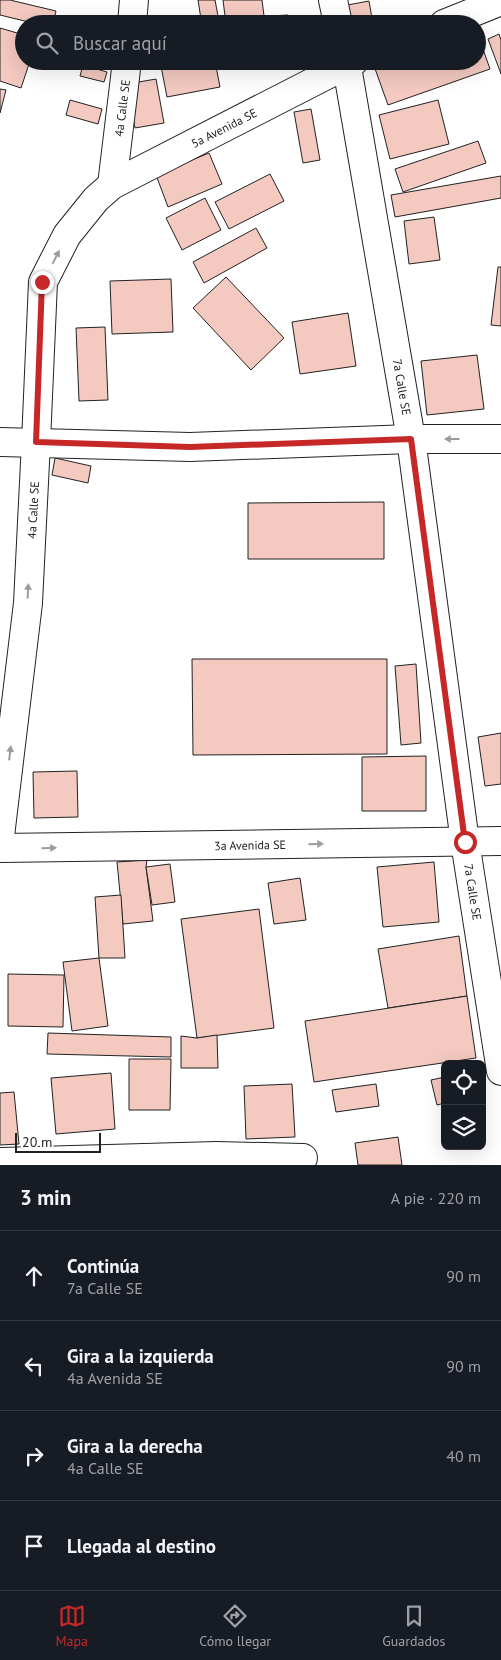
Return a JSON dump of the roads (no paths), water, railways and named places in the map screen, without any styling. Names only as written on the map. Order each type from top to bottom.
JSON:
[{"type":"street","points":[[133,15],[134,0]]},
{"type":"street","points":[[333,0],[336,15]]},
{"type":"street","points":[[466,15],[501,1]]},
{"type":"street","name":"4a Calle SE","points":[[0,836],[28,603],[42,282],[67,234],[104,192],[125,70]]},
{"type":"street","name":"5a Avenida SE","points":[[104,192],[334,70]]},
{"type":"street","name":"7a Calle SE","points":[[350,70],[411,439],[465,842],[501,1071]]},
{"type":"street","points":[[0,442],[190,447],[411,439],[501,440]]},
{"type":"street","name":"3a Avenida SE","points":[[0,848],[501,841]]},
{"type":"street","points":[[0,1162],[216,1156],[303,1158]]}]
